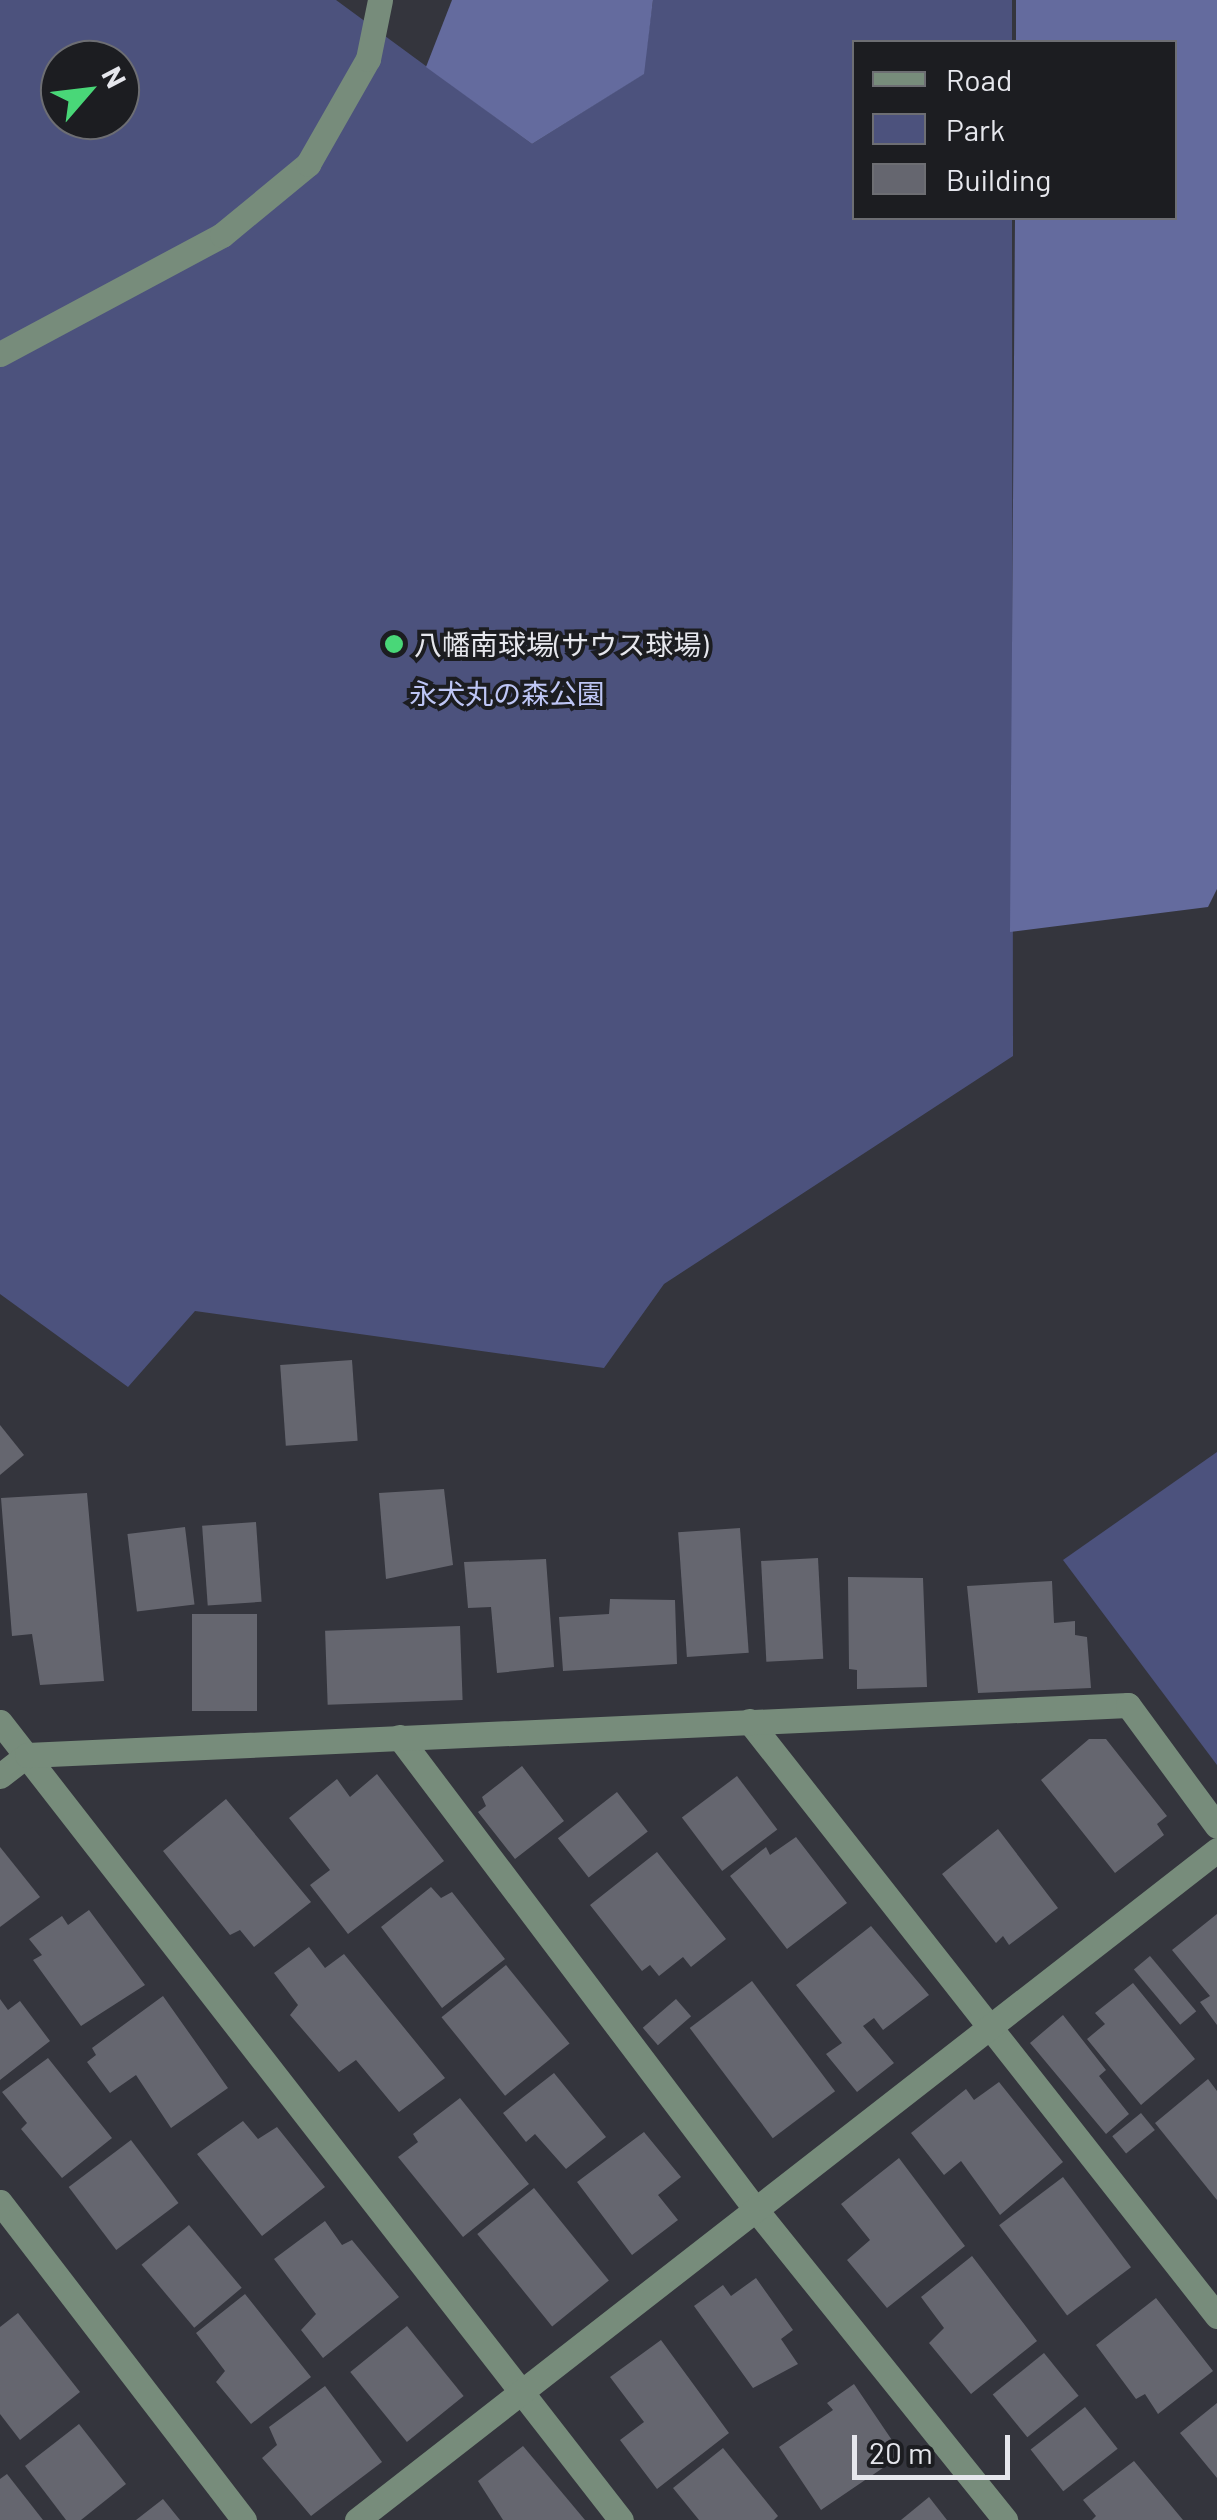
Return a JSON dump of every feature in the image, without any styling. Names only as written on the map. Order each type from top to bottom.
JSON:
[{"type":"street","points":[[0,354],[222,235],[308,164],[368,59],[380,0]]},
{"type":"street","points":[[0,1776],[27,1755],[1128,1704],[1217,1826]]},
{"type":"street","points":[[749,1721],[1217,2316]]},
{"type":"street","points":[[0,1722],[620,2520]]},
{"type":"street","points":[[399,1737],[756,2210],[1004,2520]]},
{"type":"street","points":[[357,2520],[1217,1850]]},
{"type":"street","points":[[0,2202],[244,2520]]},
{"type":"green space","name":"永犬丸の森公園","points":[[0,0],[336,0],[532,144],[643,74],[653,0],[1012,0],[1012,40],[852,40],[852,220],[1012,220],[1013,1056],[664,1284],[604,1368],[195,1311],[128,1387],[0,1294]]},
{"type":"green space","points":[[1217,1452],[1217,1765],[1063,1560]]},
{"type":"shaded area","points":[[452,0],[653,0],[644,74],[532,144],[426,67]]},
{"type":"shaded area","points":[[1016,0],[1217,0],[1217,889],[1208,907],[1010,932],[1015,220],[1177,220],[1177,40],[1016,40]]},
{"type":"building","points":[[352,1360],[358,1441],[286,1446],[280,1365]]},
{"type":"building","points":[[0,1425],[24,1455],[0,1475]]},
{"type":"building","points":[[444,1489],[453,1565],[386,1579],[379,1493]]},
{"type":"building","points":[[87,1493],[104,1681],[40,1685],[32,1634],[12,1636],[1,1498]]},
{"type":"building","points":[[256,1522],[262,1602],[208,1606],[202,1526]]},
{"type":"building","points":[[185,1527],[195,1604],[137,1611],[127,1534]]},
{"type":"building","points":[[740,1528],[749,1653],[687,1657],[678,1532]]},
{"type":"building","points":[[818,1558],[823,1659],[766,1662],[761,1561]]},
{"type":"building","points":[[546,1559],[554,1667],[497,1673],[491,1607],[468,1608],[464,1562]]},
{"type":"building","points":[[848,1577],[923,1578],[927,1687],[857,1689],[857,1670],[849,1669]]},
{"type":"building","points":[[1052,1581],[1054,1623],[1075,1621],[1075,1635],[1087,1637],[1091,1688],[978,1693],[967,1586]]},
{"type":"building","points":[[610,1599],[675,1600],[677,1664],[563,1671],[559,1617],[609,1614]]},
{"type":"building","points":[[192,1614],[257,1614],[257,1711],[192,1711]]},
{"type":"building","points":[[460,1626],[463,1700],[328,1705],[325,1631]]},
{"type":"building","points":[[1089,1739],[1106,1739],[1167,1816],[1157,1824],[1164,1835],[1115,1873],[1041,1780]]},
{"type":"building","points":[[522,1766],[564,1821],[515,1859],[478,1812],[486,1806],[482,1797]]},
{"type":"building","points":[[377,1774],[444,1861],[348,1934],[310,1885],[330,1870],[289,1818],[337,1779],[350,1797]]},
{"type":"building","points":[[737,1776],[777,1830],[722,1871],[682,1818]]},
{"type":"building","points":[[617,1792],[648,1831],[589,1878],[558,1838]]},
{"type":"building","points":[[226,1799],[311,1902],[254,1947],[240,1930],[230,1935],[163,1851]]},
{"type":"building","points":[[998,1829],[1058,1908],[1009,1945],[1003,1936],[996,1943],[942,1874]]},
{"type":"building","points":[[796,1837],[847,1903],[787,1949],[730,1876],[766,1847],[770,1855]]},
{"type":"building","points":[[0,1847],[40,1897],[0,1927]]},
{"type":"building","points":[[657,1852],[726,1939],[691,1967],[683,1957],[659,1976],[650,1965],[642,1971],[590,1905]]},
{"type":"building","points":[[431,1887],[441,1898],[452,1892],[505,1959],[442,2008],[381,1927]]},
{"type":"building","points":[[89,1910],[145,1985],[81,2026],[33,1960],[42,1955],[29,1939],[62,1916],[68,1925]]},
{"type":"building","points":[[1217,1914],[1217,2025],[1200,2002],[1210,1996],[1172,1950]]},
{"type":"building","points":[[871,1926],[929,1995],[883,2030],[874,2018],[863,2026],[894,2063],[857,2092],[826,2054],[842,2043],[796,1985]]},
{"type":"building","points":[[309,1947],[325,1968],[344,1954],[445,2078],[399,2112],[356,2060],[339,2072],[290,2015],[298,2005],[274,1973]]},
{"type":"building","points":[[1150,1956],[1196,2011],[1180,2025],[1134,1969]]},
{"type":"building","points":[[506,1965],[570,2043],[505,2096],[441,2017]]},
{"type":"building","points":[[752,1981],[835,2091],[773,2138],[690,2028]]},
{"type":"building","points":[[1133,1983],[1195,2059],[1141,2105],[1087,2039],[1105,2024],[1095,2013]]},
{"type":"building","points":[[163,1996],[228,2088],[171,2128],[136,2075],[110,2093],[87,2062],[96,2055],[92,2048]]},
{"type":"building","points":[[0,1999],[8,2010],[20,2001],[50,2041],[0,2080]]},
{"type":"building","points":[[676,1999],[691,2016],[658,2045],[643,2028]]},
{"type":"building","points":[[1063,2015],[1106,2070],[1099,2076],[1129,2114],[1106,2134],[1030,2043]]},
{"type":"building","points":[[48,2058],[112,2138],[62,2178],[21,2129],[27,2123],[2,2092]]},
{"type":"building","points":[[554,2073],[606,2137],[566,2169],[535,2134],[526,2142],[503,2113]]},
{"type":"building","points":[[1208,2079],[1217,2091],[1217,2200],[1155,2123]]},
{"type":"building","points":[[999,2082],[1063,2162],[1000,2215],[961,2161],[944,2175],[911,2133],[966,2089],[974,2100]]},
{"type":"building","points":[[460,2098],[529,2184],[463,2237],[398,2157],[418,2142],[413,2134]]},
{"type":"building","points":[[1141,2113],[1155,2130],[1126,2153],[1112,2136]]},
{"type":"building","points":[[243,2121],[258,2139],[277,2127],[325,2187],[262,2236],[197,2154]]},
{"type":"building","points":[[644,2132],[681,2177],[658,2195],[678,2220],[632,2255],[577,2182]]},
{"type":"building","points":[[131,2140],[179,2203],[116,2250],[69,2187]]},
{"type":"building","points":[[899,2158],[965,2246],[887,2308],[847,2260],[870,2240],[841,2204]]},
{"type":"building","points":[[1063,2177],[1131,2267],[1067,2315],[999,2225]]},
{"type":"building","points":[[534,2188],[609,2280],[552,2326],[477,2234]]},
{"type":"building","points":[[325,2221],[342,2245],[352,2240],[399,2297],[323,2358],[301,2330],[316,2314],[274,2259]]},
{"type":"building","points":[[189,2225],[242,2288],[194,2328],[142,2265]]},
{"type":"building","points":[[972,2256],[1037,2341],[971,2394],[929,2343],[944,2328],[921,2297]]},
{"type":"building","points":[[756,2278],[793,2330],[781,2339],[798,2364],[753,2388],[694,2306],[723,2285],[731,2296]]},
{"type":"building","points":[[245,2294],[311,2377],[251,2424],[216,2382],[225,2371],[196,2333]]},
{"type":"building","points":[[1156,2298],[1213,2371],[1158,2414],[1145,2394],[1136,2399],[1096,2345]]},
{"type":"building","points":[[18,2313],[80,2392],[20,2440],[0,2414],[0,2327]]},
{"type":"building","points":[[407,2326],[464,2396],[407,2442],[350,2372]]},
{"type":"building","points":[[661,2340],[729,2433],[657,2489],[620,2440],[644,2422],[610,2377]]},
{"type":"building","points":[[1044,2353],[1079,2396],[1027,2437],[993,2395]]},
{"type":"building","points":[[854,2384],[902,2455],[821,2510],[779,2447],[833,2410],[827,2403]]},
{"type":"building","points":[[325,2386],[382,2462],[311,2516],[262,2458],[277,2445],[269,2427]]},
{"type":"building","points":[[1217,2403],[1217,2478],[1180,2433]]},
{"type":"building","points":[[1085,2407],[1118,2449],[1063,2491],[1031,2449]]},
{"type":"building","points":[[79,2424],[126,2484],[81,2520],[66,2520],[25,2466]]},
{"type":"building","points":[[523,2446],[585,2520],[503,2520],[478,2481]]},
{"type":"building","points":[[723,2448],[778,2516],[774,2520],[699,2520],[673,2488]]},
{"type":"building","points":[[1134,2461],[1183,2520],[1092,2520],[1096,2516],[1083,2500]]},
{"type":"building","points":[[7,2474],[43,2520],[0,2520],[0,2479]]},
{"type":"building","points":[[929,2497],[947,2520],[901,2520]]},
{"type":"building","points":[[163,2499],[180,2520],[136,2520]]},
{"type":"place","name":"八幡南球場(サウス球場)","points":[[394,644]]}]
